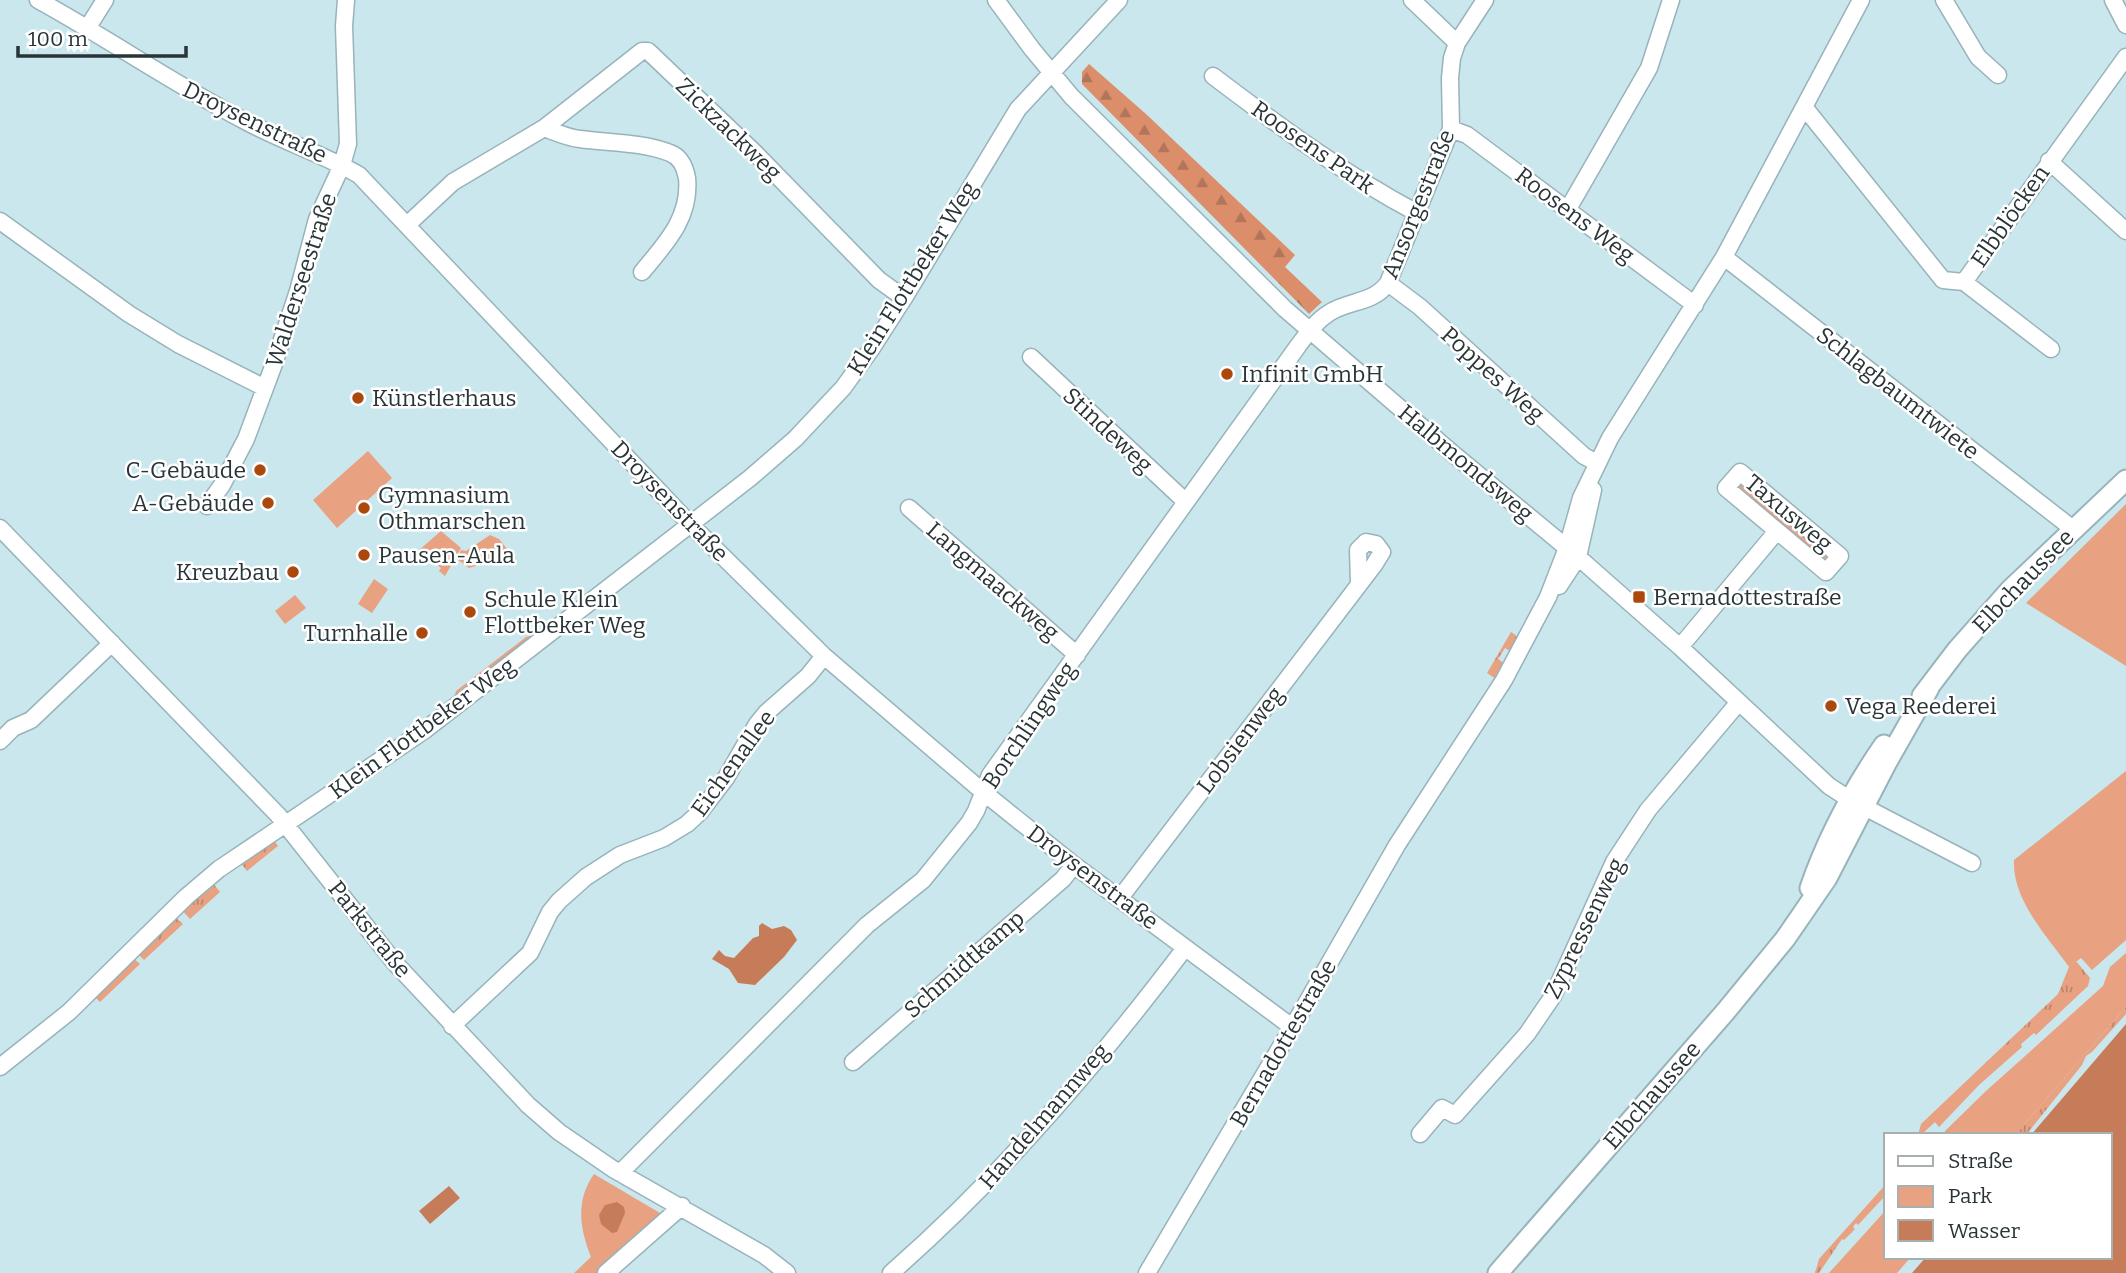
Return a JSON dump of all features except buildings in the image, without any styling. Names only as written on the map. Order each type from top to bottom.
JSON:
[{"type":"main road","name":"Elbchaussee","points":[[1498,1273],[1777,950],[1827,878],[1856,803],[1883,747],[1957,650],[2010,590],[2126,480]]},
{"type":"street","name":"Droysenstraße","points":[[38,0],[249,124],[359,175],[691,525],[824,656],[982,792],[1074,865],[1292,1027]]},
{"type":"street","points":[[88,27],[105,0]]},
{"type":"street","name":"Walderseestraße","points":[[207,506],[222,485],[246,439],[298,291],[317,219],[342,165],[348,144],[344,26],[346,0]]},
{"type":"street","name":"Halbmondsweg","points":[[996,0],[1081,106],[1285,309],[1451,452],[1573,552],[1824,781],[1856,803],[1972,863]]},
{"type":"street","name":"Klein Flottbeker Weg","points":[[0,1067],[69,1012],[200,884],[425,730],[691,525],[795,439],[822,412],[872,348],[1018,110],[1119,0]]},
{"type":"street","points":[[1412,0],[1457,43]]},
{"type":"street","name":"Ansorgestraße","points":[[1310,331],[1327,313],[1377,295],[1388,284],[1451,129],[1450,78],[1457,43],[1485,0]]},
{"type":"street","points":[[1568,209],[1648,68],[1671,0]]},
{"type":"street","name":"Bernadottestraße","points":[[1147,1273],[1397,845],[1504,680],[1548,597],[1563,582],[1587,521],[1597,463],[1724,257],[1861,0]]},
{"type":"street","points":[[1944,0],[1978,57],[1998,75]]},
{"type":"street","points":[[2113,0],[2126,25]]},
{"type":"street","name":"Zickzackweg","points":[[407,225],[453,183],[544,128],[642,51],[648,51],[755,153],[878,280],[904,298]]},
{"type":"street","name":"Elbblöcken","points":[[1805,108],[1943,280],[1964,282],[2126,57]]},
{"type":"street","name":"Roosens Park","points":[[1213,76],[1293,137],[1346,173],[1417,213]]},
{"type":"street","points":[[544,128],[576,139],[624,143],[671,153],[683,164],[687,184],[686,199],[677,226],[669,240],[642,272]]},
{"type":"street","name":"Roosens Weg","points":[[1451,129],[1467,135],[1695,305]]},
{"type":"street","points":[[2049,161],[2126,231]]},
{"type":"street","points":[[0,221],[129,314],[178,344],[265,388]]},
{"type":"street","name":"Schlagbaumtwiete","points":[[1724,257],[2073,529]]},
{"type":"street","points":[[1964,282],[2052,349]]},
{"type":"street","name":"Poppes Weg","points":[[1388,284],[1420,307],[1584,456],[1597,463]]},
{"type":"street","name":"Borchlingweg","points":[[620,1173],[867,926],[923,880],[969,823],[990,775],[1310,331]]},
{"type":"street","name":"Stindeweg","points":[[1031,357],[1186,502]]},
{"type":"street","name":"Taxusweg","points":[[1740,472],[1840,556],[1826,572],[1777,531],[1726,488],[1740,472]]},
{"type":"street","name":"Langmaackweg","points":[[909,508],[1077,654]]},
{"type":"street","name":"Parkstraße","points":[[0,528],[286,824],[395,963],[528,1105],[559,1132],[620,1173],[764,1255],[788,1273]]},
{"type":"street","name":"Taxusweg","points":[[1680,647],[1777,531]]},
{"type":"street","name":"Lobsienweg","points":[[1120,898],[1359,583]]},
{"type":"street","points":[[0,741],[13,728],[31,720],[112,643]]},
{"type":"street","name":"Eichenallee","points":[[452,1026],[530,953],[550,912],[586,877],[620,855],[664,838],[687,824],[700,812],[726,778],[757,724],[808,676],[824,656]]},
{"type":"street","name":"Zypressenweg","points":[[1420,1134],[1443,1108],[1455,1115],[1527,1034],[1552,996],[1614,862],[1648,810],[1739,702]]},
{"type":"street","name":"Schmidtkamp","points":[[853,1062],[1063,878],[1074,865]]},
{"type":"street","name":"Handelmannweg","points":[[891,1273],[976,1194],[1017,1150],[1146,999],[1185,948]]},
{"type":"street","points":[[606,1273],[681,1206]]},
{"type":"green space","points":[[1089,64],[1295,255],[1285,267],[1322,302],[1309,314],[1082,84],[1082,72]]},
{"type":"green space","points":[[368,451],[392,478],[337,528],[313,500]]},
{"type":"green space","points":[[1738,481],[1831,555],[1824,564],[1737,491],[1735,484]]},
{"type":"green space","points":[[2126,504],[2126,666],[2026,603]]},
{"type":"green space","points":[[441,531],[461,548],[445,576],[439,571],[441,568],[435,560],[426,554],[421,557],[418,551]]},
{"type":"green space","points":[[490,535],[499,539],[512,555],[469,568],[457,559],[461,550],[466,551]]},
{"type":"green space","points":[[374,579],[388,589],[372,613],[358,604]]},
{"type":"green space","points":[[295,595],[306,608],[285,624],[275,611]]},
{"type":"green space","points":[[1511,632],[1518,637],[1513,653],[1505,648],[1498,659],[1507,665],[1496,679],[1487,673]]},
{"type":"green space","points":[[533,635],[534,639],[458,697],[455,695],[456,691],[526,637]]},
{"type":"green space","points":[[2126,771],[2126,940],[2092,970],[2081,958],[2069,967],[2041,930],[2025,903],[2015,875],[2014,860]]},
{"type":"green space","points":[[273,839],[278,846],[247,871],[240,862]]},
{"type":"green space","points":[[212,882],[220,892],[190,919],[181,909]]},
{"type":"green space","points":[[174,916],[183,924],[144,960],[138,954]]},
{"type":"green space","points":[[2126,953],[2126,1007],[2017,1133],[1945,1133],[1986,1091],[2103,986],[2110,967]]},
{"type":"green space","points":[[133,958],[140,964],[100,1002],[94,996]]},
{"type":"green space","points":[[2076,961],[2090,978],[2088,986],[2036,1035],[2034,1033],[2021,1044],[2022,1047],[1979,1085],[1939,1127],[1935,1122],[1923,1133],[1919,1133],[1921,1124],[2058,994],[2069,967]]},
{"type":"green space","points":[[2126,1007],[2126,1014],[2086,1056],[2082,1065],[2028,1133],[2017,1133]]},
{"type":"green space","points":[[594,1174],[665,1216],[599,1273],[574,1273],[591,1257],[581,1215],[584,1194]]},
{"type":"green space","points":[[1884,1186],[1884,1197],[1858,1225],[1856,1223],[1853,1227],[1855,1229],[1842,1239],[1819,1273],[1815,1273],[1819,1259]]},
{"type":"green space","points":[[1884,1212],[1884,1259],[1909,1259],[1897,1273],[1829,1273]]},
{"type":"water","points":[[762,923],[772,929],[784,926],[791,930],[797,940],[755,985],[738,983],[729,969],[712,959],[719,950],[725,956],[734,958],[753,938],[759,936],[759,926]]},
{"type":"water","points":[[2126,1024],[2126,1273],[1912,1273],[1924,1259],[2112,1259],[2112,1133],[2033,1133]]},
{"type":"water","points":[[449,1186],[460,1198],[430,1224],[419,1211]]},
{"type":"water","points":[[617,1202],[624,1207],[625,1213],[617,1232],[612,1233],[601,1224],[599,1215],[605,1205]]},
{"type":"place","name":"Infinit GmbH","points":[[1227,374]]},
{"type":"place","name":"Künstlerhaus","points":[[358,398]]},
{"type":"place","name":"C-Gebäude","points":[[260,470]]},
{"type":"place","name":"A-Gebäude","points":[[268,503]]},
{"type":"place","name":"Gymnasium Othmarschen","points":[[364,508]]},
{"type":"place","name":"Pausen-Aula","points":[[364,555]]},
{"type":"place","name":"Kreuzbau","points":[[293,572]]},
{"type":"place","name":"Bernadottestraße","points":[[1639,597]]},
{"type":"place","name":"Schule Klein Flottbeker Weg","points":[[470,612]]},
{"type":"place","name":"Turnhalle","points":[[422,633]]},
{"type":"place","name":"Vega Reederei","points":[[1831,706]]}]
